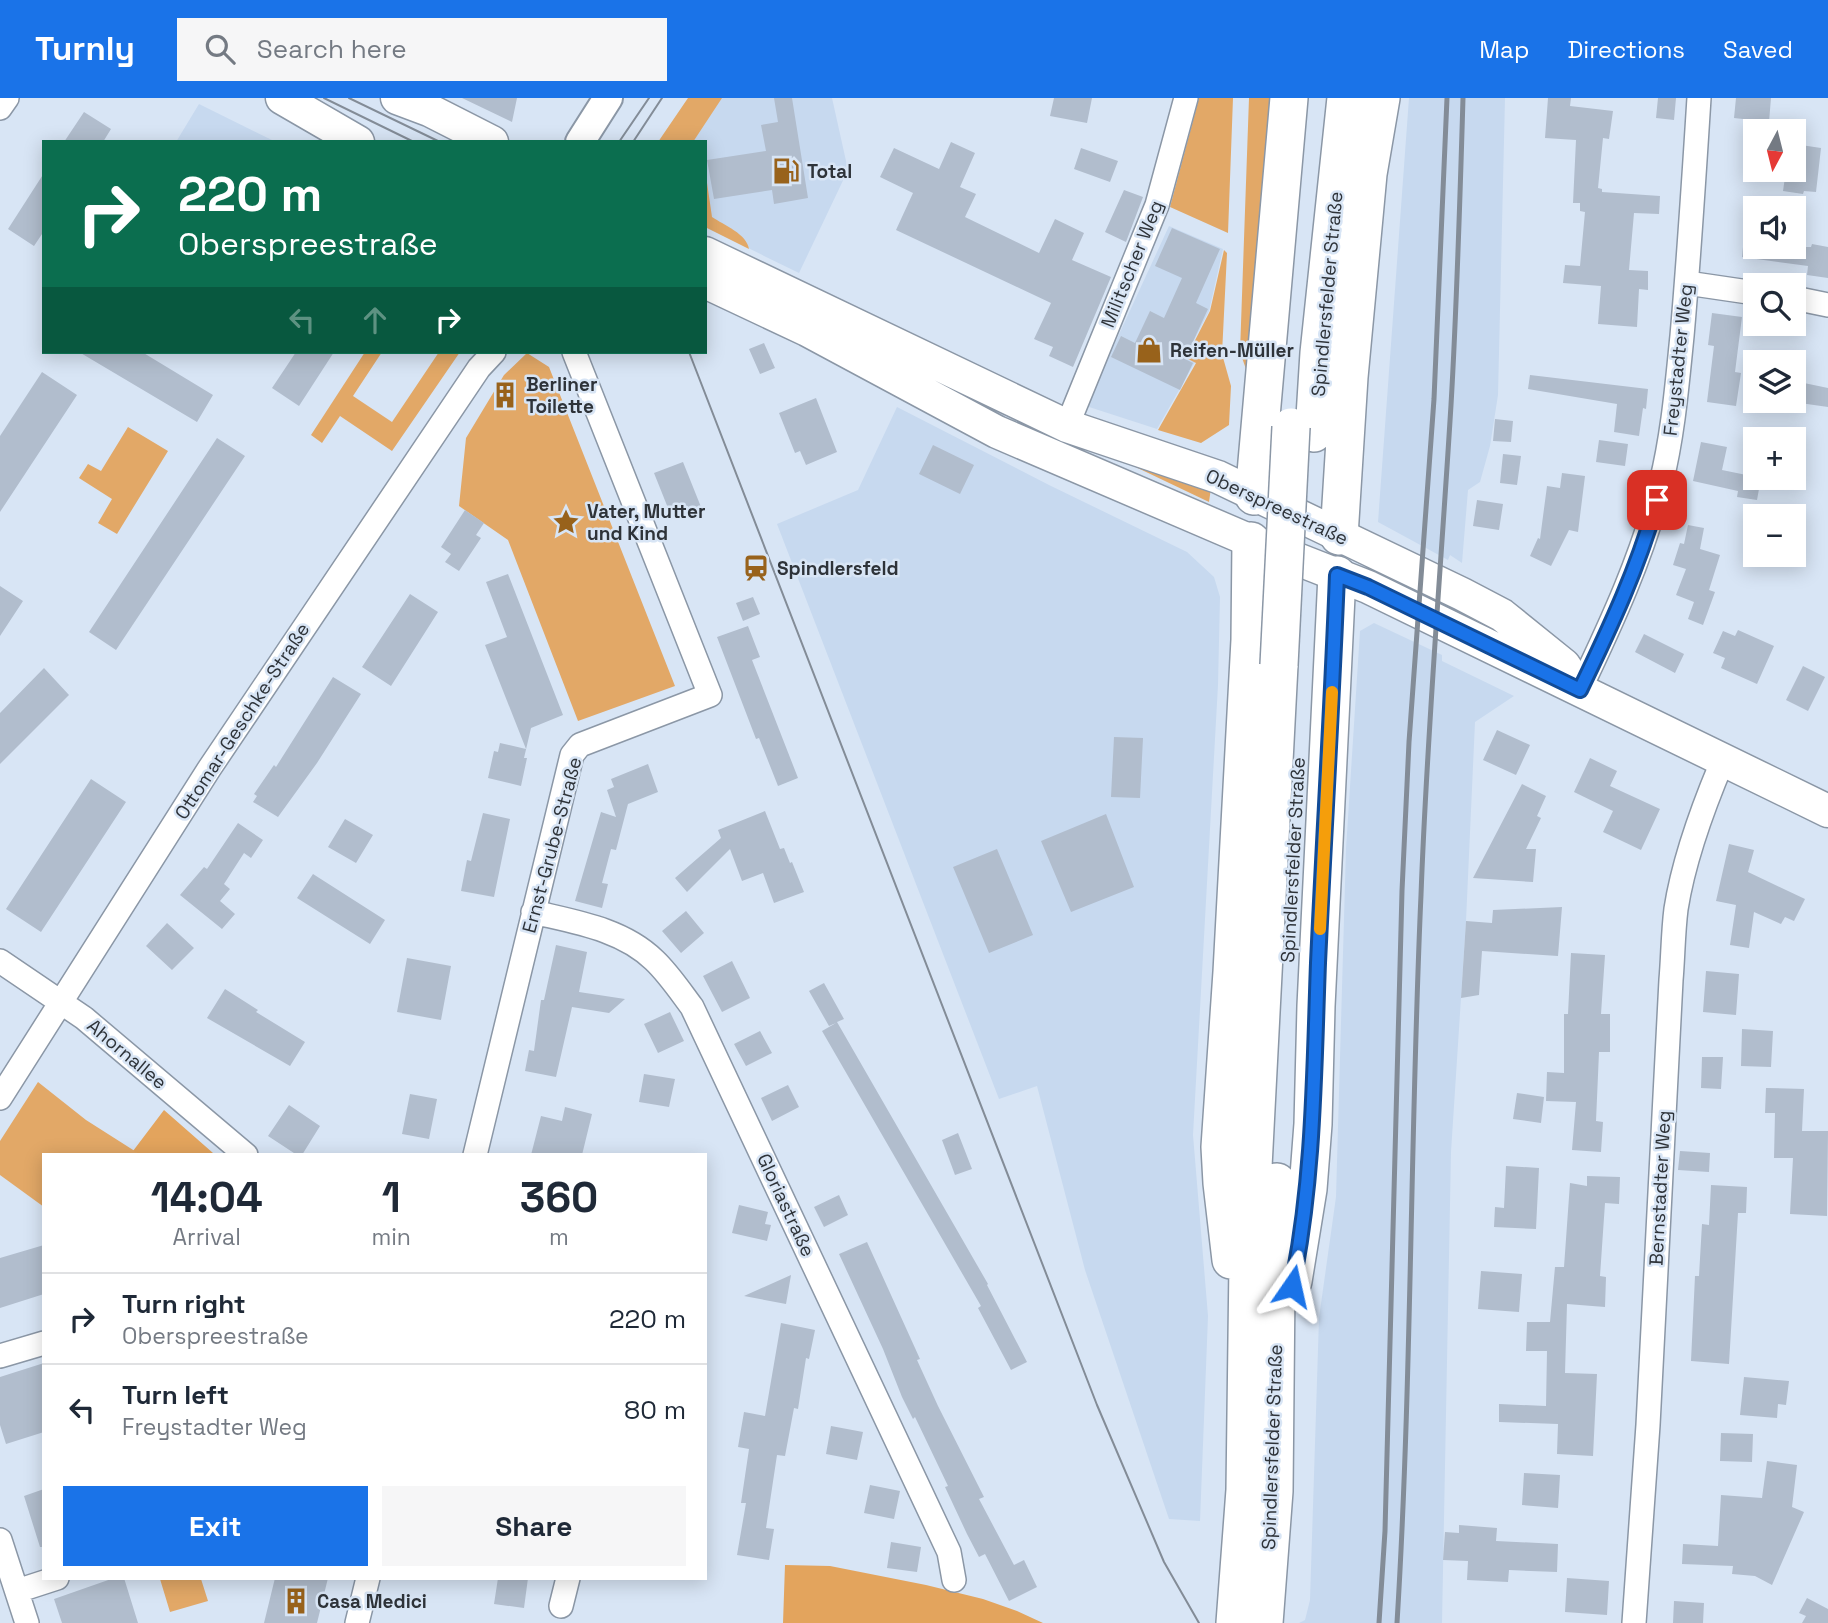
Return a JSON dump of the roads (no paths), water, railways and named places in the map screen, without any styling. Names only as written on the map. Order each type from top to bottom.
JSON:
[{"type":"highway","points":[[1254,496],[1289,98]]},
{"type":"highway","name":"Spindlersfelder Straße","points":[[1245,1616],[1274,1491],[1261,1359],[1253,1146],[1290,668],[1303,430],[1296,348],[1321,98]]},
{"type":"highway","name":"Spindlersfelder Straße","points":[[1303,430],[1319,353],[1346,98]]},
{"type":"highway","points":[[1339,536],[1350,364],[1368,174],[1381,98]]},
{"type":"highway","points":[[1251,541],[1250,640],[1233,972],[1220,1147],[1222,1183],[1261,1359]]},
{"type":"highway","points":[[1261,1359],[1297,1261],[1308,1189],[1337,575]]},
{"type":"main road","points":[[282,98],[355,140]]},
{"type":"main road","points":[[397,98],[413,103],[488,140]]},
{"type":"main road","name":"Oberspreestraße","points":[[707,254],[1068,426],[1218,477],[1502,615],[1564,665],[1580,690]]},
{"type":"main road","name":"Oberspreestraße","points":[[707,283],[807,330],[997,432],[1251,541],[1368,587],[1828,811]]},
{"type":"main road","points":[[932,399],[946,369]]},
{"type":"main road","points":[[1251,541],[1254,496]]},
{"type":"main road","points":[[1337,575],[1339,536]]},
{"type":"street","points":[[0,108],[7,98]]},
{"type":"street","points":[[581,140],[608,98]]},
{"type":"street","name":"Militscher Weg","points":[[1068,426],[1157,205],[1186,98]]},
{"type":"street","name":"Freystadter Weg","points":[[1580,690],[1646,538],[1662,480],[1675,408],[1687,283],[1699,98]]},
{"type":"street","points":[[1687,283],[1743,291]]},
{"type":"street","points":[[1806,300],[1828,305]]},
{"type":"street","name":"Ottomar-Geschke-Straße","points":[[0,1098],[208,769],[479,368],[492,354]]},
{"type":"street","name":"Ernst-Grube-Straße","points":[[475,1153],[572,755],[580,745],[710,695],[575,354]]},
{"type":"street","name":"Bernstadter Weg","points":[[1634,1623],[1648,1425],[1676,909],[1687,859],[1705,802],[1723,760]]},
{"type":"street","name":"Gloriastraße","points":[[533,912],[623,937],[654,960],[692,1007],[949,1552],[954,1580]]},
{"type":"street","name":"Ahornallee","points":[[0,961],[84,1018],[244,1153]]},
{"type":"street","points":[[0,1356],[42,1344]]},
{"type":"street","points":[[0,1540],[27,1623]]},
{"type":"street","points":[[17,1591],[51,1580]]},
{"type":"street","points":[[357,1623],[368,1580]]},
{"type":"street","points":[[561,1605],[567,1580]]},
{"type":"tram line","points":[[324,98],[410,140]]},
{"type":"tram line","points":[[349,98],[436,140]]},
{"type":"tram line","points":[[620,140],[649,98]]},
{"type":"tram line","points":[[634,140],[662,98]]},
{"type":"tram line","points":[[690,354],[1097,1405],[1164,1562],[1199,1623]]},
{"type":"railway","points":[[1379,1623],[1385,1531],[1402,891],[1409,742],[1434,399],[1447,98]]},
{"type":"railway","points":[[1397,1623],[1406,1441],[1417,986],[1430,711],[1453,367],[1463,98]]},
{"type":"place","name":"Total","points":[[786,171]]},
{"type":"place","name":"Reifen-Müller","points":[[1149,350]]},
{"type":"place","name":"Berliner Toilette","points":[[505,395]]},
{"type":"place","name":"Vater, Mutter und Kind","points":[[566,522]]},
{"type":"place","name":"Spindlersfeld","points":[[756,568]]},
{"type":"place","name":"Casa Medici","points":[[296,1601]]}]
